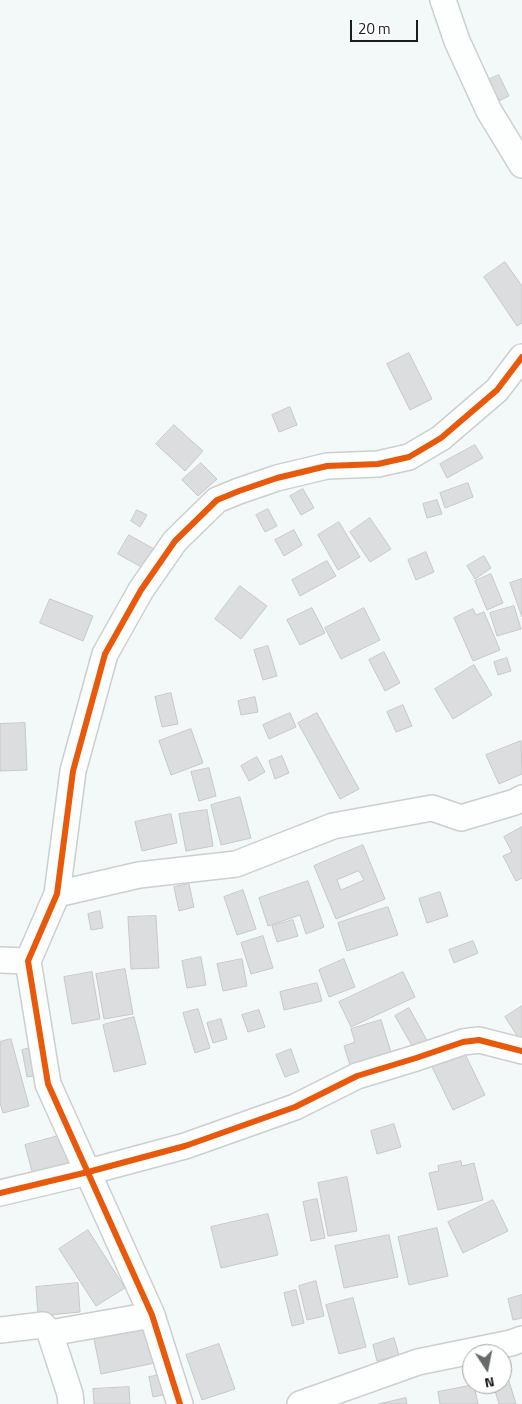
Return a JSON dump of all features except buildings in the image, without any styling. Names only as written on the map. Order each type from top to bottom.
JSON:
[{"type":"street","points":[[443,0],[457,41],[489,111],[522,165]]},
{"type":"street","points":[[180,1404],[152,1315],[48,1084],[28,962],[57,894],[73,771],[105,654],[141,590],[175,542],[217,500],[277,478],[327,466],[378,464],[409,457],[441,438],[497,390],[522,357]]},
{"type":"street","points":[[57,894],[139,875],[236,864],[333,826],[432,808],[461,818],[515,802],[522,798]]},
{"type":"street","points":[[0,960],[28,962]]},
{"type":"street","points":[[0,1193],[88,1172],[194,1142],[295,1107],[356,1076],[463,1042],[479,1040],[522,1051]]},
{"type":"street","points":[[50,1333],[152,1315]]},
{"type":"street","points":[[0,1330],[43,1325],[50,1333],[70,1394],[71,1404]]},
{"type":"street","points":[[300,1404],[418,1362],[511,1343],[522,1339]]},
{"type":"cycle path","points":[[180,1404],[152,1315],[48,1084],[28,961],[57,894],[73,771],[105,654],[141,590],[175,541],[217,500],[277,478],[327,466],[378,464],[409,457],[441,438],[497,390],[522,357]]},
{"type":"cycle path","points":[[0,1193],[185,1146],[295,1107],[357,1076],[463,1042],[479,1040],[522,1051]]}]
